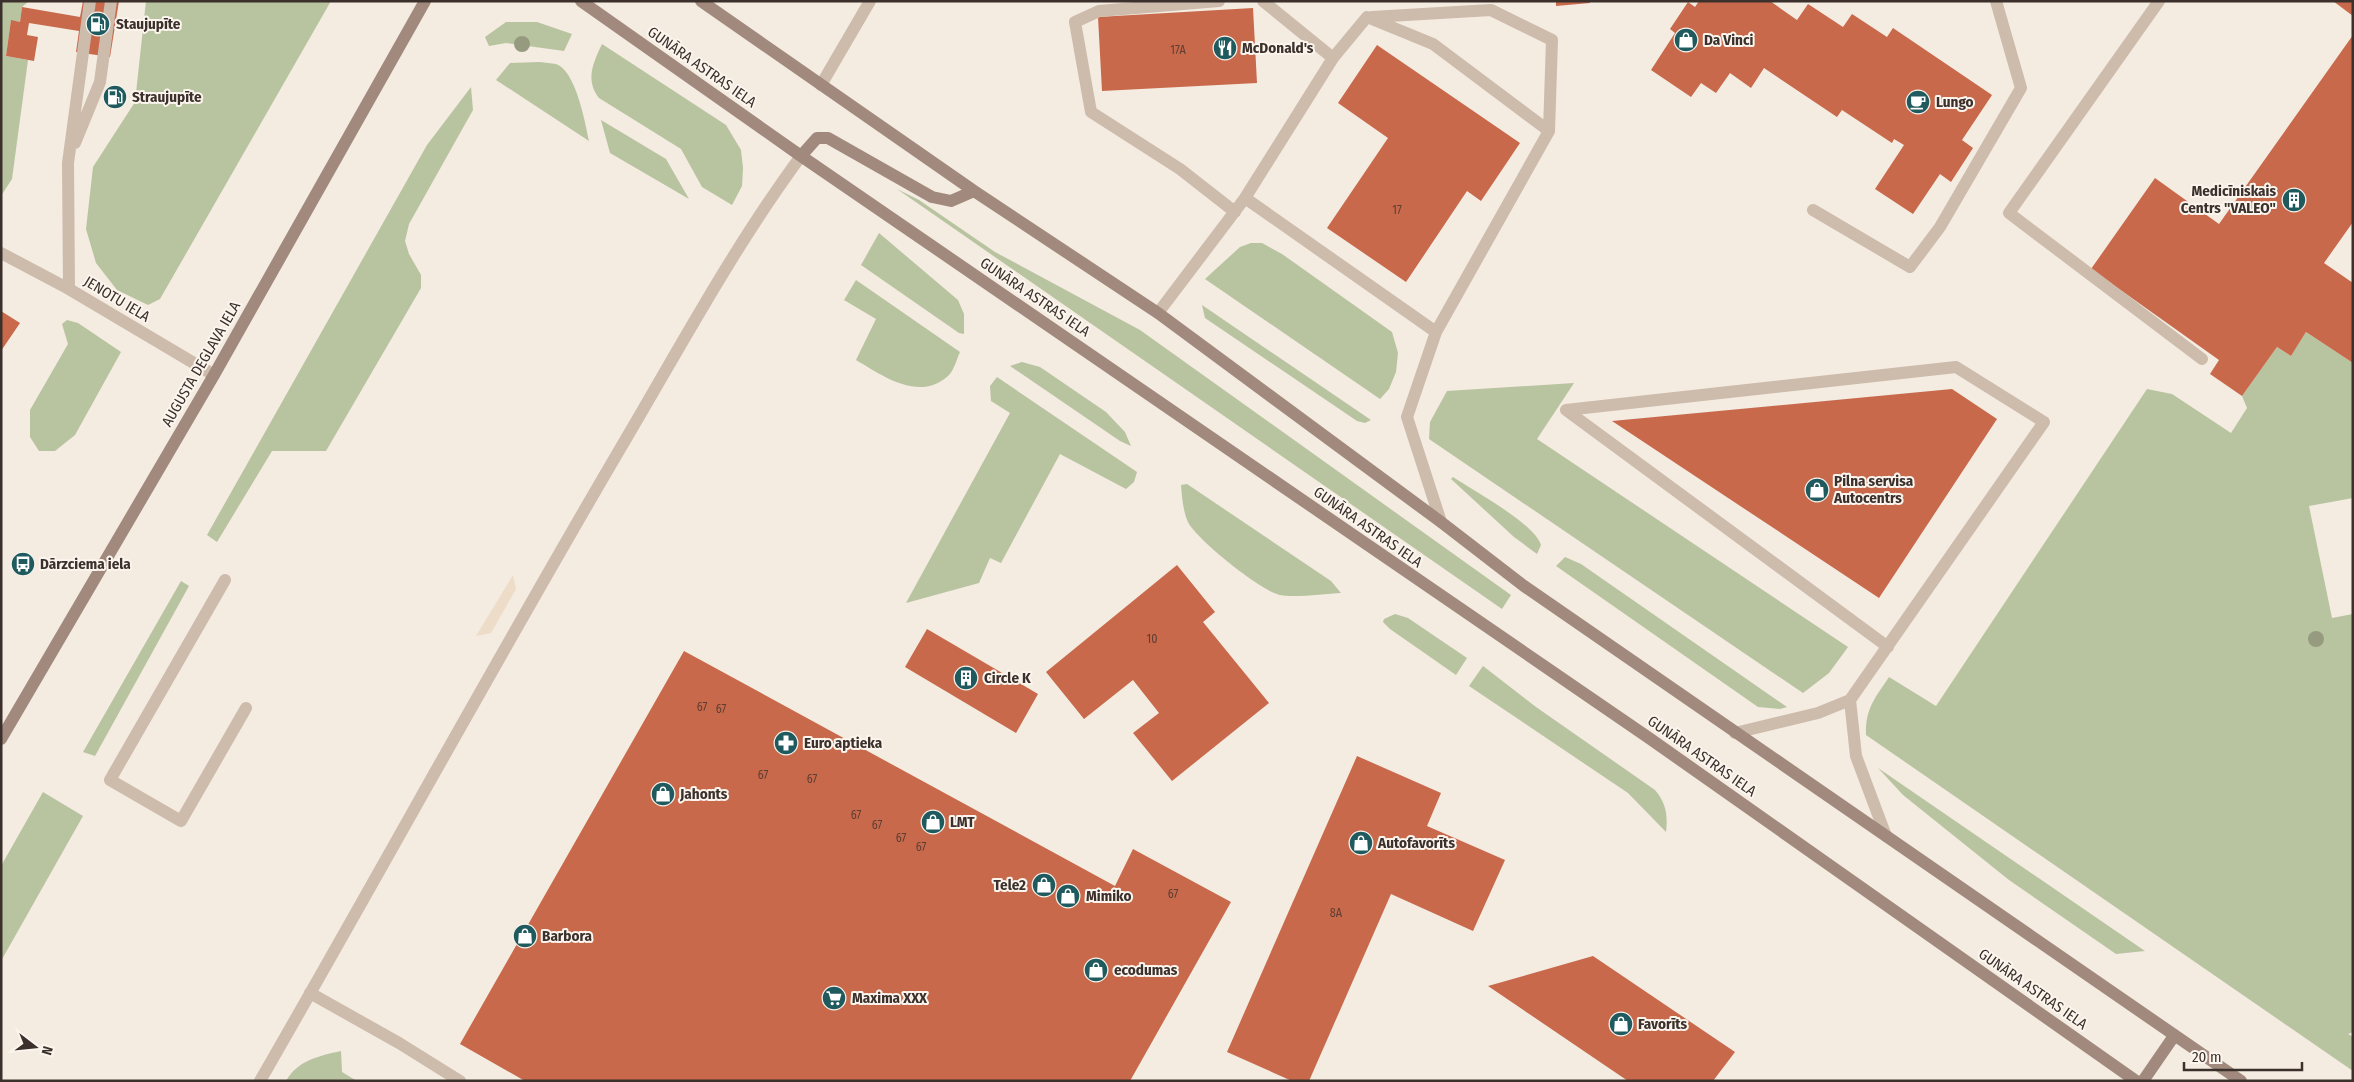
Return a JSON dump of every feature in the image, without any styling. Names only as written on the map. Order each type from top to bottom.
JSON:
[{"type":"main road","name":"AUGUSTA DEGLAVA IELA","points":[[1,739],[214,375],[425,1]]},
{"type":"main road","name":"GUNĀRA ASTRAS IELA","points":[[581,1],[801,156],[1633,727],[2136,1081]]},
{"type":"main road","points":[[701,1],[974,191],[1158,312],[1524,586],[2241,1081]]},
{"type":"main road","points":[[801,156],[818,138],[828,138],[932,197],[951,201],[974,191]]},
{"type":"main road","points":[[2143,1081],[2174,1036]]},
{"type":"street","points":[[69,289],[68,163],[90,1]]},
{"type":"street","points":[[68,163],[100,82],[111,1]]},
{"type":"street","points":[[821,85],[870,1]]},
{"type":"street","points":[[1218,1],[1098,11],[1075,22],[1091,112],[1180,169],[1235,212]]},
{"type":"street","points":[[1263,1],[1333,58]]},
{"type":"street","points":[[1813,210],[1910,267],[1940,227],[2021,88],[1996,1]]},
{"type":"street","points":[[2159,1],[2009,213],[2202,359]]},
{"type":"street","points":[[1158,312],[1245,198],[1333,58],[1367,17],[1491,10],[1552,40],[1549,131],[1436,332],[1408,417],[1440,522]]},
{"type":"street","points":[[1367,17],[1434,44],[1549,131]]},
{"type":"street","points":[[260,1081],[566,540],[752,227],[801,156]]},
{"type":"street","points":[[1245,198],[1436,332]]},
{"type":"street","name":"JENOTU IELA","points":[[1,253],[69,289],[214,375]]},
{"type":"street","points":[[1735,733],[1818,713],[1850,700],[1888,647],[2044,422],[1956,367],[1566,410],[1888,647]]},
{"type":"street","points":[[224,580],[110,780],[181,821],[246,708]]},
{"type":"street","points":[[1850,700],[1856,756],[1886,836]]},
{"type":"street","points":[[310,993],[399,1043],[460,1081]]},
{"type":"green space","points":[[1,1],[29,1],[22,7],[20,22],[11,21],[6,56],[28,60],[12,179],[1,196]]},
{"type":"green space","points":[[146,1],[331,1],[160,299],[148,305],[117,290],[96,263],[86,229],[93,167],[135,102]]},
{"type":"green space","points":[[506,22],[537,22],[572,34],[564,51],[506,43],[489,46],[485,37]]},
{"type":"green space","points":[[602,44],[726,125],[741,150],[743,168],[742,186],[732,205],[702,187],[681,149],[599,98],[592,85],[591,78],[593,65]]},
{"type":"green space","points":[[540,62],[556,64],[569,76],[578,98],[589,141],[496,80],[510,63]]},
{"type":"green space","points":[[471,87],[473,110],[409,224],[405,241],[409,254],[421,275],[421,288],[326,451],[272,451],[217,542],[207,535],[427,145]]},
{"type":"green space","points":[[601,120],[666,159],[689,199],[610,153]]},
{"type":"green space","points":[[897,189],[919,200],[995,252],[1140,330],[1511,595],[1502,609]]},
{"type":"green space","points":[[879,233],[958,300],[964,314],[964,334],[959,333],[861,265]]},
{"type":"green space","points":[[1251,243],[1262,243],[1282,254],[1392,332],[1398,353],[1396,372],[1389,389],[1380,399],[1205,279],[1240,247]]},
{"type":"green space","points":[[856,280],[960,352],[954,368],[948,376],[937,383],[925,387],[913,387],[889,379],[856,360],[876,319],[844,300]]},
{"type":"green space","points":[[1202,305],[1371,420],[1365,423],[1357,421],[1205,318]]},
{"type":"green space","points":[[67,320],[78,323],[121,352],[75,435],[55,451],[39,451],[30,437],[30,410],[68,344],[62,324]]},
{"type":"green space","points":[[2306,332],[2353,363],[2353,498],[2309,506],[2332,618],[2353,614],[2353,1032],[2348,1034],[2353,1037],[2353,1071],[1866,735],[1869,711],[1889,677],[1936,706],[2147,389],[2172,394],[2231,433],[2247,408],[2242,396],[2277,347],[2291,356]]},
{"type":"green space","points":[[1022,362],[1040,367],[1106,412],[1125,432],[1131,446],[1120,441],[1010,366]]},
{"type":"green space","points":[[997,377],[1137,472],[1134,482],[1126,489],[1060,454],[1001,563],[990,558],[979,583],[906,603],[1010,413],[991,401],[990,386]]},
{"type":"green space","points":[[1574,383],[1537,439],[1848,647],[1829,673],[1803,693],[1429,439],[1430,422],[1447,391]]},
{"type":"green space","points":[[1453,477],[1503,508],[1528,527],[1541,545],[1537,554],[1514,537],[1451,479]]},
{"type":"green space","points":[[1187,484],[1331,581],[1341,593],[1301,596],[1280,595],[1245,575],[1216,552],[1193,530],[1184,509],[1181,485]]},
{"type":"green space","points":[[1565,557],[1581,564],[1787,707],[1780,709],[1758,707],[1556,566]]},
{"type":"green space","points":[[181,581],[189,586],[95,756],[83,752]]},
{"type":"green space","points":[[1395,614],[1408,618],[1467,658],[1456,675],[1390,629],[1383,622],[1384,619]]},
{"type":"green space","points":[[1483,666],[1536,707],[1655,790],[1662,800],[1665,810],[1667,820],[1666,832],[1628,793],[1469,686]]},
{"type":"green space","points":[[1878,768],[2145,951],[2116,954],[2009,880],[1903,795]]},
{"type":"green space","points":[[43,792],[83,816],[1,961],[1,866]]},
{"type":"green space","points":[[341,1051],[342,1072],[357,1081],[286,1081],[297,1068],[310,1060]]},
{"type":"shaded area","points":[[513,575],[516,589],[491,633],[476,636]]},
{"type":"building","points":[[83,1],[119,1],[110,57],[76,52],[79,31],[29,23],[27,35],[38,37],[34,61],[6,56],[11,20],[20,22],[22,7],[80,17]]},
{"type":"building","points":[[1556,1],[1590,1],[1590,3],[1556,6]]},
{"type":"building","points":[[1699,1],[1770,1],[1797,20],[1808,4],[1843,27],[1852,14],[1887,37],[1893,28],[1992,95],[1962,140],[1973,148],[1951,182],[1940,174],[1913,214],[1875,189],[1904,145],[1894,139],[1892,143],[1842,110],[1837,117],[1764,68],[1751,88],[1730,73],[1716,93],[1701,83],[1691,97],[1651,70],[1675,33],[1670,29],[1688,2],[1695,7]]},
{"type":"building","points":[[2333,1],[2353,1],[2353,16]]},
{"type":"building","points":[[1253,8],[1257,83],[1102,91],[1098,17]]},
{"type":"building","name":"Medicīniskais Centrs \"VALEO\"","points":[[2353,35],[2353,222],[2324,263],[2353,283],[2353,363],[2306,332],[2291,356],[2277,347],[2242,396],[2210,374],[2219,360],[2091,269],[2155,178],[2219,224]]},
{"type":"building","points":[[1377,45],[1520,143],[1481,201],[1467,191],[1406,282],[1327,228],[1388,138],[1338,103]]},
{"type":"building","points":[[1,311],[20,323],[1,351]]},
{"type":"building","points":[[1952,389],[1997,419],[1879,598],[1612,421]]},
{"type":"building","points":[[1177,565],[1215,612],[1203,622],[1269,703],[1172,781],[1133,733],[1159,713],[1133,680],[1084,719],[1046,672]]},
{"type":"building","name":"Circle K","points":[[927,629],[1038,694],[1016,733],[905,667]]},
{"type":"building","points":[[684,651],[1115,886],[1133,849],[1231,902],[1130,1081],[525,1081],[460,1044]]},
{"type":"building","points":[[1357,756],[1441,793],[1427,826],[1505,860],[1473,931],[1391,894],[1309,1081],[1292,1081],[1227,1052]]},
{"type":"building","points":[[1593,956],[1735,1052],[1713,1081],[1628,1081],[1488,986]]},
{"type":"place","name":"Staujupīte","points":[[98,24]]},
{"type":"place","name":"Da Vinci","points":[[1686,40]]},
{"type":"place","name":"McDonald's","points":[[1225,48]]},
{"type":"place","name":"Straujupīte","points":[[115,97]]},
{"type":"place","name":"Lungo","points":[[1918,102]]},
{"type":"place","name":"Medicīniskais Centrs \"VALEO\"","points":[[2294,200]]},
{"type":"place","name":"Pilna servisa Autocentrs","points":[[1817,490]]},
{"type":"place","name":"Dārzciema iela","points":[[23,564]]},
{"type":"place","name":"Circle K","points":[[966,678]]},
{"type":"place","name":"Euro aptieka","points":[[786,743]]},
{"type":"place","name":"Jahonts","points":[[663,794]]},
{"type":"place","name":"LMT","points":[[933,822]]},
{"type":"place","name":"Autofavorīts","points":[[1361,843]]},
{"type":"place","name":"Tele2","points":[[1044,885]]},
{"type":"place","name":"Mimiko","points":[[1068,896]]},
{"type":"place","name":"Barbora","points":[[525,936]]},
{"type":"place","name":"ecodumas","points":[[1096,970]]},
{"type":"place","name":"Maxima XXX","points":[[834,998]]},
{"type":"place","name":"Favorīts","points":[[1621,1024]]}]
